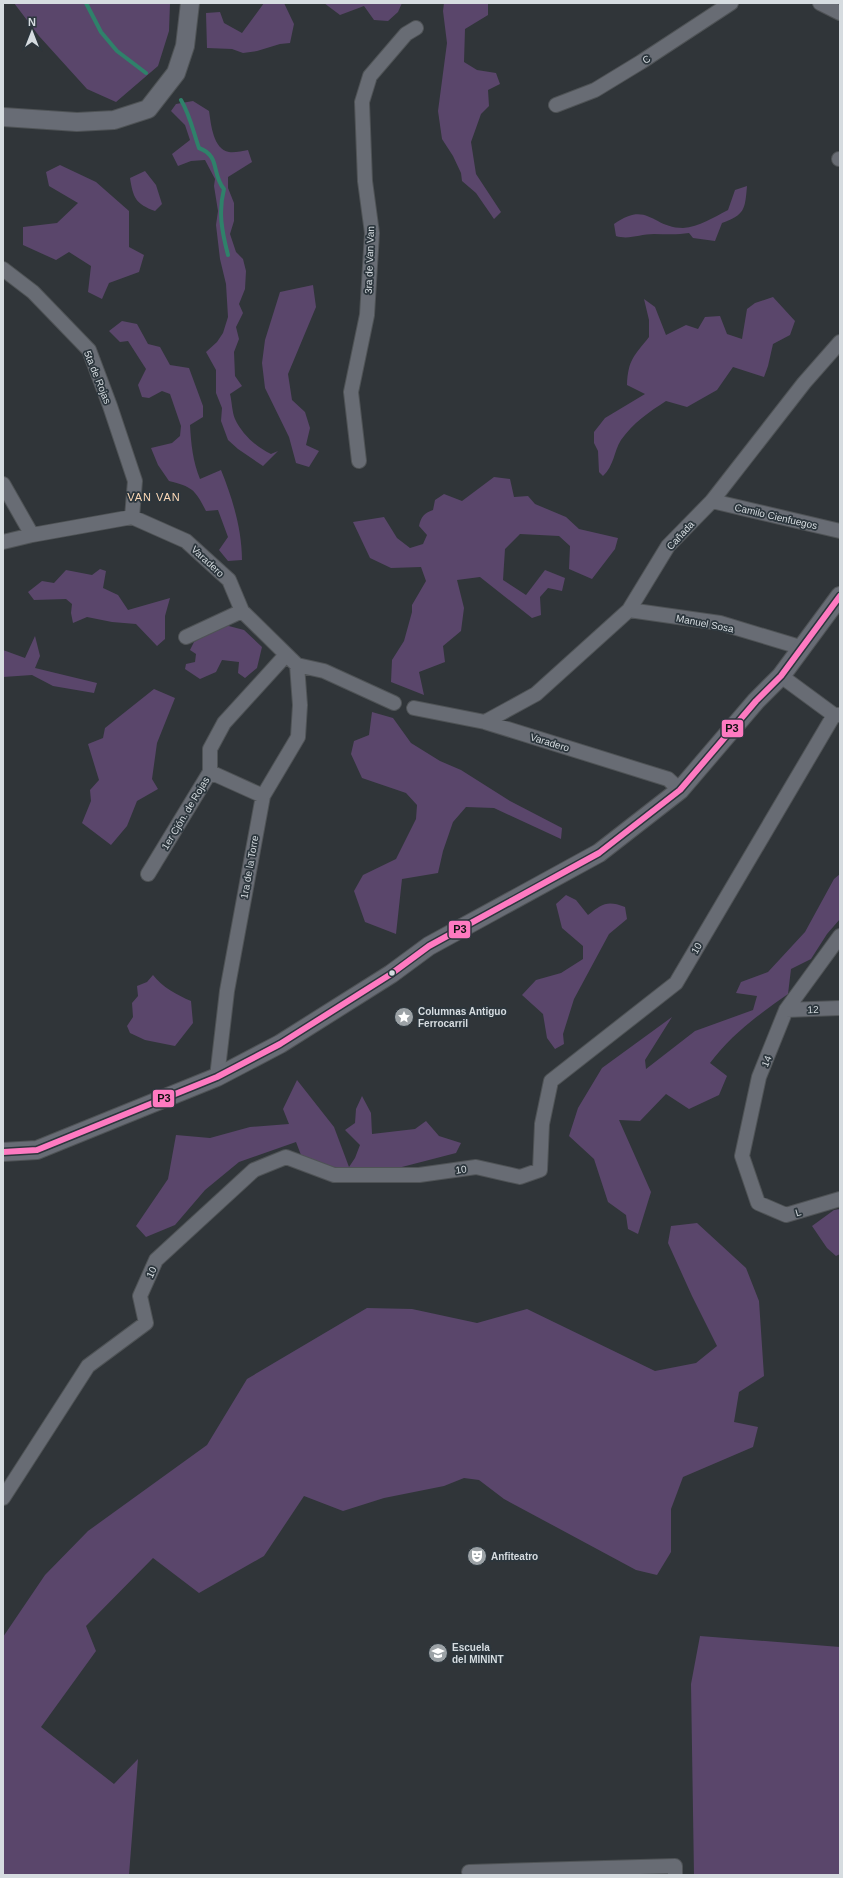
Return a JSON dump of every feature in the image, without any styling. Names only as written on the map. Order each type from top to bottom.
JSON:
[{"type":"main road","points":[[3,117],[76,122],[114,120],[148,109],[176,73],[185,46],[190,3]]},
{"type":"main road","points":[[3,1152],[36,1150],[217,1077],[280,1044],[391,974],[428,946],[599,853],[680,790],[756,702],[781,676],[840,596]]},
{"type":"street","name":"C","points":[[556,105],[595,90],[641,62],[731,3]]},
{"type":"street","points":[[820,3],[840,13]]},
{"type":"street","name":"3ra de Van Van","points":[[359,461],[351,392],[367,315],[372,233],[365,181],[362,102],[370,76],[406,34],[416,28]]},
{"type":"street","name":"5ta de Rojas","points":[[3,270],[33,292],[89,350],[110,406],[135,481],[132,517]]},
{"type":"street","name":"Cañada","points":[[486,722],[536,694],[629,610],[668,546],[712,501],[804,383],[840,342]]},
{"type":"street","points":[[3,484],[32,535]]},
{"type":"street","name":"Camilo Cienfuegos","points":[[712,501],[840,531]]},
{"type":"street","points":[[3,542],[32,535],[132,517]]},
{"type":"street","name":"Varadero","points":[[132,517],[186,540],[229,580],[242,611],[285,656],[297,666],[324,671],[394,703]]},
{"type":"street","name":"Manuel Sosa","points":[[629,610],[720,623],[803,648]]},
{"type":"street","points":[[186,637],[242,611]]},
{"type":"street","name":"1er Cjón. de Rojas","points":[[148,874],[210,772],[210,749],[224,723],[285,656]]},
{"type":"street","name":"1ra de la Torre","points":[[217,1077],[227,991],[263,796],[298,737],[300,705],[297,666]]},
{"type":"street","name":"10","points":[[3,1498],[88,1366],[146,1323],[140,1296],[156,1260],[254,1170],[286,1157],[334,1175],[419,1175],[476,1167],[520,1177],[540,1170],[542,1124],[551,1082],[676,983],[837,715],[781,676]]},
{"type":"street","name":"Varadero","points":[[414,708],[486,722],[668,779],[680,790]]},
{"type":"street","points":[[210,772],[263,796]]},
{"type":"street","name":"14","points":[[758,1203],[742,1156],[759,1077],[786,1010],[840,936]]},
{"type":"street","name":"12","points":[[786,1010],[840,1008]]},
{"type":"street","name":"L","points":[[758,1203],[786,1215],[840,1199]]},
{"type":"street","points":[[469,1872],[675,1871]]},
{"type":"shaded area","points":[[14,3],[170,3],[169,31],[158,66],[116,102],[87,89],[39,36]]},
{"type":"shaded area","points":[[264,3],[284,3],[294,24],[290,43],[243,53],[232,49],[207,48],[206,13],[220,12],[224,23],[242,33]]},
{"type":"shaded area","points":[[324,3],[402,3],[398,12],[388,21],[374,20],[364,6],[340,15]]},
{"type":"shaded area","points":[[444,3],[488,3],[488,15],[465,29],[464,62],[477,70],[496,73],[500,84],[488,90],[489,106],[481,114],[471,142],[476,174],[501,212],[494,219],[476,193],[462,181],[461,173],[453,156],[442,139],[438,111],[447,43],[443,11]]},
{"type":"shaded area","points":[[193,101],[209,111],[214,135],[219,146],[229,152],[248,150],[252,162],[228,177],[228,188],[234,203],[234,221],[230,234],[236,252],[243,259],[246,271],[245,289],[239,304],[243,313],[236,327],[239,339],[234,352],[235,376],[242,386],[230,394],[235,419],[246,435],[255,444],[271,454],[278,451],[263,466],[238,449],[228,440],[221,421],[222,408],[216,393],[216,370],[206,352],[217,342],[223,333],[228,317],[226,284],[220,259],[216,225],[218,211],[214,186],[215,179],[205,160],[191,161],[178,166],[172,154],[190,140],[185,125],[171,111],[176,104]]},
{"type":"shaded area","points":[[60,165],[96,182],[129,211],[129,247],[144,255],[139,272],[109,283],[102,299],[88,292],[91,266],[69,252],[56,260],[23,245],[23,227],[57,223],[78,203],[49,186],[46,172]]},
{"type":"shaded area","points":[[145,171],[156,185],[162,204],[155,211],[140,203],[132,191],[130,178]]},
{"type":"shaded area","points":[[747,186],[742,210],[735,217],[722,223],[715,241],[693,238],[689,233],[649,234],[630,237],[616,236],[614,224],[625,217],[635,214],[650,217],[673,227],[683,228],[701,224],[728,210],[735,190]]},
{"type":"shaded area","points":[[313,285],[316,307],[288,374],[292,400],[305,412],[310,428],[306,445],[319,451],[309,467],[296,463],[289,437],[265,388],[262,363],[265,340],[280,292]]},
{"type":"shaded area","points":[[773,297],[795,321],[790,335],[773,344],[764,377],[733,367],[717,390],[687,407],[666,401],[653,409],[631,428],[621,440],[612,463],[603,476],[599,472],[598,451],[594,443],[594,432],[605,418],[645,394],[627,385],[630,364],[639,349],[649,337],[649,320],[644,299],[655,307],[666,335],[686,325],[698,329],[705,317],[720,316],[727,334],[742,339],[747,309],[755,303]]},
{"type":"shaded area","points":[[122,321],[137,324],[148,344],[160,347],[170,365],[189,368],[203,406],[203,417],[190,425],[194,459],[200,479],[221,470],[236,514],[242,548],[242,560],[228,561],[219,550],[228,537],[218,510],[206,511],[196,493],[188,487],[169,481],[158,465],[151,448],[172,443],[180,436],[181,426],[170,394],[162,391],[149,398],[142,397],[138,385],[146,369],[128,341],[120,342],[109,331]]},
{"type":"shaded area","points":[[494,477],[510,479],[514,497],[528,496],[535,504],[566,517],[579,529],[618,538],[615,549],[592,579],[569,569],[570,546],[559,536],[520,534],[505,549],[503,580],[526,595],[545,570],[565,578],[562,591],[548,588],[540,597],[541,615],[532,618],[480,577],[457,580],[464,608],[461,631],[443,646],[445,662],[419,672],[424,695],[391,682],[392,660],[404,641],[412,612],[412,605],[426,581],[421,567],[391,568],[370,558],[353,522],[384,517],[397,538],[410,548],[423,544],[427,535],[419,526],[425,514],[433,510],[435,500],[444,494],[462,501]]},
{"type":"shaded area","points":[[100,569],[106,571],[103,588],[118,595],[128,610],[170,598],[165,616],[165,639],[157,646],[136,624],[112,622],[87,617],[73,623],[71,613],[72,604],[66,599],[34,600],[28,592],[42,581],[54,583],[66,570],[92,575]]},
{"type":"shaded area","points":[[225,625],[244,630],[262,647],[257,668],[245,678],[238,673],[239,662],[222,660],[216,672],[200,679],[185,669],[186,664],[195,662],[196,654],[190,650],[194,642]]},
{"type":"shaded area","points":[[35,636],[40,656],[35,668],[97,683],[94,693],[53,686],[32,675],[3,677],[3,650],[25,658]]},
{"type":"shaded area","points":[[154,689],[175,698],[157,743],[152,779],[158,789],[137,801],[127,826],[111,845],[82,823],[91,801],[90,790],[99,780],[88,744],[103,738],[105,728]]},
{"type":"shaded area","points":[[372,712],[393,718],[411,743],[440,761],[461,770],[510,801],[562,828],[561,839],[494,808],[466,807],[453,822],[443,851],[438,873],[402,879],[396,934],[365,922],[354,891],[363,875],[396,859],[416,819],[417,805],[406,793],[362,778],[351,754],[354,741],[369,735]]},
{"type":"shaded area","points":[[840,874],[840,919],[827,934],[811,959],[791,969],[788,994],[746,1025],[727,1043],[710,1063],[727,1076],[719,1095],[689,1109],[666,1094],[640,1121],[619,1120],[651,1192],[638,1234],[628,1229],[626,1215],[608,1202],[594,1159],[569,1136],[578,1108],[602,1068],[672,1017],[645,1060],[646,1069],[695,1031],[753,1010],[757,996],[736,993],[741,982],[768,972],[805,932],[834,879]]},
{"type":"shaded area","points":[[566,895],[576,900],[588,915],[605,904],[614,904],[625,907],[627,919],[609,934],[574,999],[563,1034],[564,1044],[555,1049],[547,1038],[543,1014],[522,995],[536,980],[561,973],[583,959],[583,946],[562,928],[556,904]]},
{"type":"shaded area","points":[[153,975],[170,990],[191,1001],[193,1023],[175,1046],[145,1040],[130,1033],[127,1026],[133,1017],[132,1003],[138,996],[137,986],[147,982]]},
{"type":"shaded area","points":[[297,1080],[334,1127],[349,1167],[355,1158],[360,1145],[345,1130],[355,1123],[356,1109],[362,1096],[371,1113],[372,1134],[415,1129],[426,1121],[439,1136],[461,1143],[456,1153],[398,1168],[351,1174],[301,1155],[296,1142],[239,1162],[205,1190],[175,1225],[146,1237],[136,1226],[168,1179],[176,1135],[210,1138],[250,1127],[289,1124],[283,1109]]},
{"type":"shaded area","points":[[840,1209],[840,1254],[836,1256],[827,1248],[812,1226],[834,1210]]},
{"type":"shaded area","points":[[697,1223],[746,1268],[759,1301],[764,1376],[739,1392],[734,1422],[758,1427],[753,1447],[683,1477],[671,1509],[671,1552],[657,1575],[636,1570],[504,1499],[479,1480],[464,1478],[444,1486],[384,1498],[343,1511],[304,1496],[264,1556],[199,1593],[153,1558],[86,1626],[96,1651],[41,1727],[114,1784],[138,1759],[129,1875],[3,1875],[3,1637],[45,1575],[88,1531],[207,1445],[247,1379],[367,1308],[412,1309],[477,1323],[527,1309],[655,1371],[696,1363],[717,1346],[668,1243],[671,1226]]},
{"type":"shaded area","points":[[700,1636],[840,1647],[840,1875],[694,1875],[691,1684]]},
{"type":"waterway","points":[[86,3],[101,32],[117,51],[146,73]]},
{"type":"waterway","points":[[181,100],[189,117],[199,148],[206,151],[210,156],[220,183],[224,189],[221,214],[228,255]]},
{"type":"transit line","name":"P3","points":[[3,1152],[37,1150],[217,1077],[280,1044],[391,974],[429,946],[599,853],[680,790],[756,701],[781,676],[840,596]]},
{"type":"place","name":"Columnas Antiguo Ferrocarril","points":[[404,1017]]},
{"type":"place","name":"Anfiteatro","points":[[477,1556]]},
{"type":"place","name":"Escuela del MININT","points":[[438,1653]]},
{"type":"district","name":"VAN VAN","points":[[154,497]]}]
